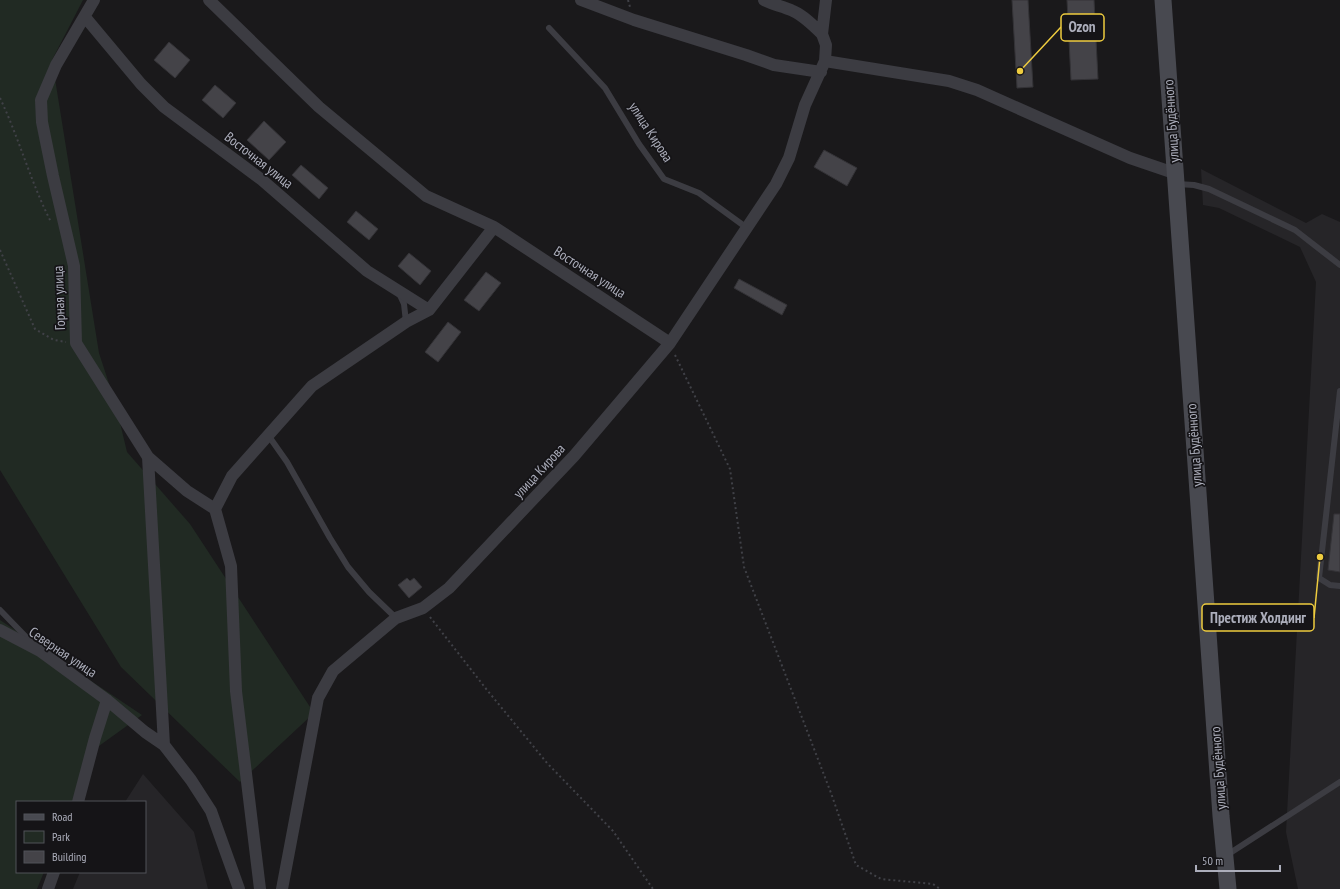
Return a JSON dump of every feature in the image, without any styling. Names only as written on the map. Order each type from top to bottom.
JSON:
[{"type":"main road","name":"улица Будённого","points":[[1163,0],[1220,808],[1226,856],[1228,889]]},
{"type":"street","name":"Горная улица","points":[[94,0],[59,60],[41,100],[42,122],[74,266],[76,344],[148,457],[187,491],[215,509]]},
{"type":"street","name":"Восточная улица","points":[[209,0],[319,107],[426,196],[494,227],[670,343]]},
{"type":"street","points":[[581,0],[634,20],[774,65],[823,66],[949,81],[970,88],[1175,178]]},
{"type":"street","points":[[764,0],[770,4],[794,11],[809,21],[822,34]]},
{"type":"street","name":"улица Кирова","points":[[282,889],[318,698],[333,670],[396,618],[423,608],[449,588],[574,456],[670,343],[776,184],[789,158],[805,105],[823,66],[826,45],[822,34],[826,0]]},
{"type":"street","name":"Восточная улица","points":[[85,17],[141,84],[164,107],[262,180],[367,271],[429,310]]},
{"type":"street","points":[[260,889],[236,691],[231,566],[215,509],[232,476],[312,386],[406,322],[429,310],[494,227]]},
{"type":"street","points":[[148,457],[164,745]]},
{"type":"street","name":"Северная улица","points":[[0,630],[40,651],[107,700],[145,732],[164,745],[191,780],[211,811],[239,889]]},
{"type":"street","points":[[78,801],[94,738],[107,700]]},
{"type":"street","points":[[48,889],[54,873]]},
{"type":"lane","name":"улица Кирова","points":[[549,28],[605,88],[664,180],[699,193],[747,228]]},
{"type":"lane","points":[[1175,178],[1209,189],[1296,230],[1340,265]]},
{"type":"lane","points":[[398,291],[404,304],[406,322]]},
{"type":"lane","points":[[1340,391],[1319,578],[1330,585],[1340,586]]},
{"type":"lane","points":[[268,435],[287,462],[348,567],[369,592],[396,618]]},
{"type":"lane","points":[[0,610],[40,651]]},
{"type":"lane","points":[[1226,856],[1340,782]]},
{"type":"path","points":[[0,98],[12,123],[44,208],[54,227]]},
{"type":"path","points":[[0,250],[35,329],[54,340],[76,344]]},
{"type":"path","points":[[670,343],[730,469],[744,567],[831,793],[856,865],[882,880],[933,884],[940,889]]},
{"type":"path","points":[[423,608],[487,690],[547,763],[613,831],[653,889]]},
{"type":"shaded area","points":[[1201,169],[1306,223],[1322,214],[1340,222],[1340,889],[1298,889],[1286,832],[1316,282],[1300,247],[1219,208],[1203,205]]},
{"type":"shaded area","points":[[143,774],[194,832],[208,889],[73,889],[80,873],[146,873],[146,801],[126,801]]},
{"type":"green space","points":[[0,0],[83,0],[52,60],[99,353],[115,402],[127,452],[190,524],[314,713],[240,782],[121,667],[0,470]]},
{"type":"green space","points":[[0,620],[142,715],[92,751],[72,801],[16,801],[16,873],[44,873],[37,889],[0,889]]},
{"type":"building","points":[[1012,0],[1028,0],[1033,87],[1017,88]]},
{"type":"building","points":[[1067,0],[1094,0],[1098,79],[1071,80]]},
{"type":"building","points":[[169,42],[190,60],[175,78],[154,60]]},
{"type":"building","points":[[215,85],[236,103],[223,118],[202,100]]},
{"type":"building","points":[[264,121],[286,142],[269,160],[247,140]]},
{"type":"building","points":[[824,150],[857,168],[847,186],[814,167]]},
{"type":"building","points":[[301,165],[328,188],[319,199],[292,175]]},
{"type":"building","points":[[356,211],[378,229],[369,240],[347,222]]},
{"type":"building","points":[[409,253],[431,271],[420,285],[398,266]]},
{"type":"building","points":[[486,272],[501,283],[479,311],[464,300]]},
{"type":"building","points":[[739,279],[787,305],[782,315],[734,288]]},
{"type":"building","points":[[448,322],[461,332],[438,362],[425,352]]},
{"type":"building","points":[[1334,514],[1340,514],[1340,572],[1328,570]]},
{"type":"building","points":[[407,578],[410,581],[414,578],[422,587],[409,598],[398,585]]},
{"type":"place","name":"Ozon","points":[[1020,71]]},
{"type":"place","name":"Престиж Холдинг","points":[[1320,557]]}]
